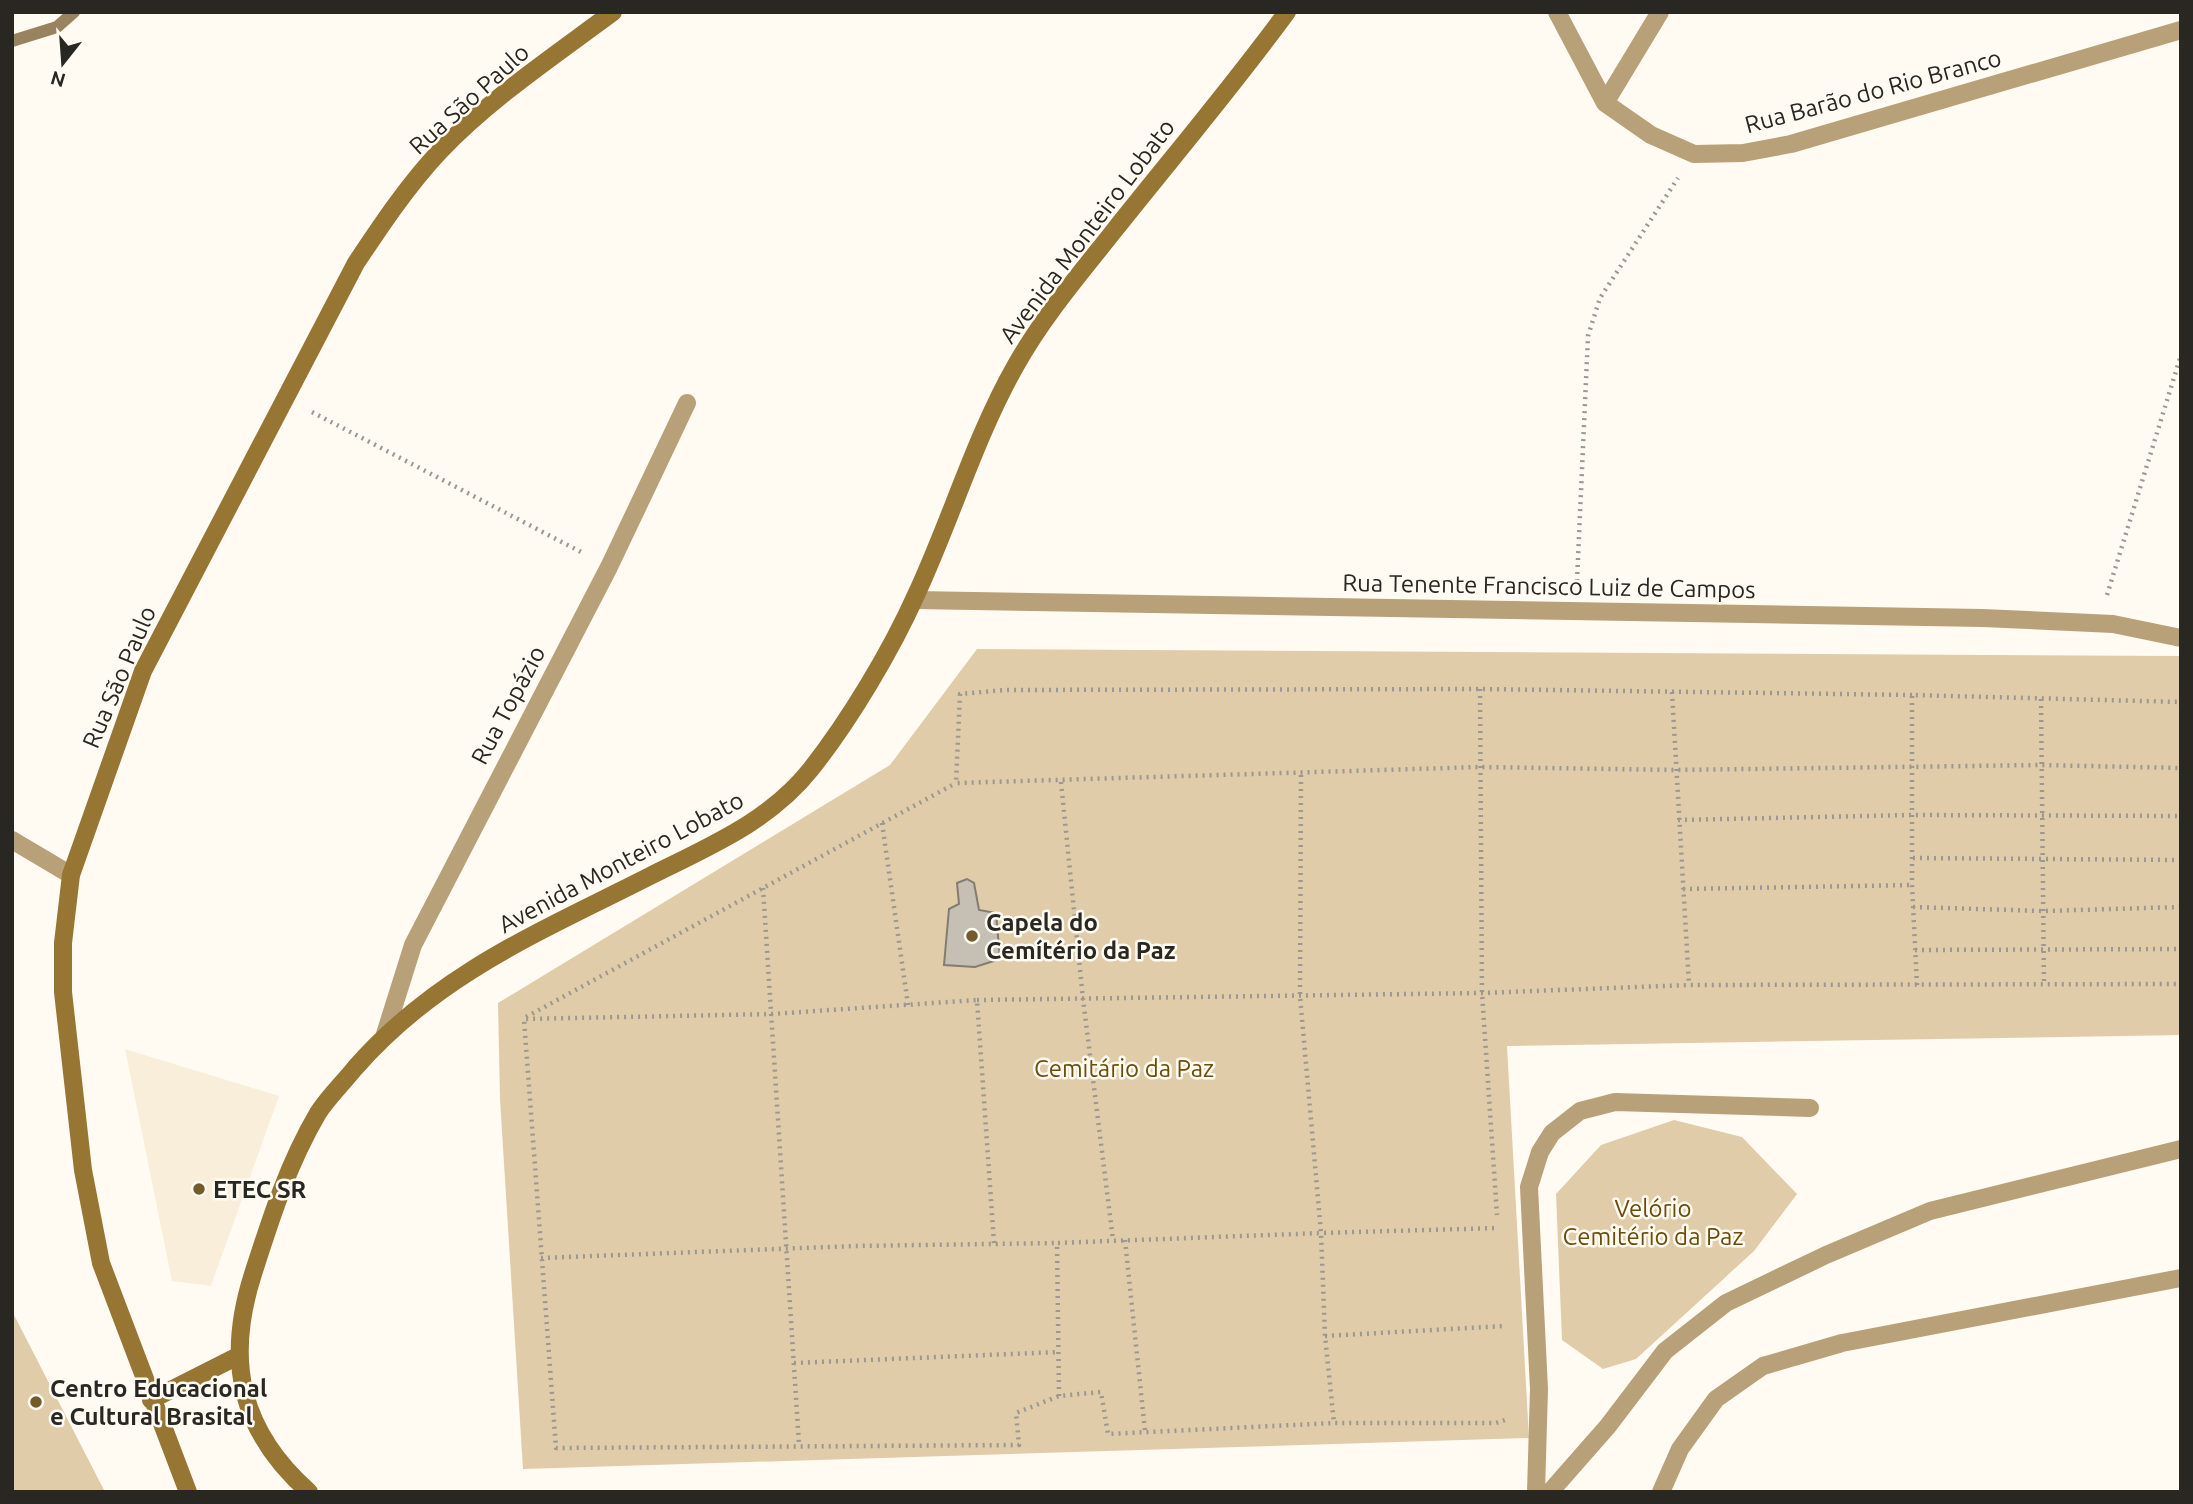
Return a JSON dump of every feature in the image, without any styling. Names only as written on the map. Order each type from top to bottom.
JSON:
[{"type":"street","name":"Rua São Paulo","points":[[188,1492],[101,1263],[83,1170],[63,992],[63,943],[71,875],[144,671],[356,263],[393,207],[451,142],[512,89],[613,12]]},
{"type":"street","name":"Avenida Monteiro Lobato","points":[[309,1492],[282,1468],[266,1445],[243,1390],[238,1356],[250,1285],[282,1184],[320,1110],[385,1034],[445,984],[501,952],[714,844],[773,810],[813,767],[860,696],[915,600],[999,399],[1017,363],[1057,302],[1287,12]]},
{"type":"street","name":"Rua Barão do Rio Branco","points":[[1557,12],[1605,103],[1651,135],[1694,154],[1743,153],[1791,144],[2181,30]]},
{"type":"street","points":[[1605,103],[1660,12]]},
{"type":"street","name":"Rua Topázio","points":[[385,1034],[413,945],[609,566],[687,403]]},
{"type":"street","name":"Rua Tenente Francisco Luiz de Campos","points":[[915,600],[1983,618],[2098,623],[2181,638]]},
{"type":"street","points":[[12,840],[71,875]]},
{"type":"street","points":[[1536,1492],[1539,1389],[1530,1187],[1540,1152],[1552,1132],[1580,1111],[1615,1102],[1810,1108]]},
{"type":"street","points":[[1550,1492],[1608,1426],[1665,1352],[1726,1303],[1826,1255],[1930,1211],[2181,1149]]},
{"type":"street","points":[[1661,1492],[1680,1449],[1716,1399],[1763,1366],[1842,1343],[2181,1278]]},
{"type":"street","points":[[152,1400],[238,1356]]},
{"type":"path","points":[[1576,611],[1588,336],[1600,298],[1694,154]]},
{"type":"path","points":[[2098,623],[2181,355]]},
{"type":"path","points":[[286,398],[609,566]]},
{"type":"path","points":[[1479,689],[1482,993],[1498,1241]]},
{"type":"path","points":[[956,783],[960,694],[1005,690],[1479,689],[2181,702]]},
{"type":"path","points":[[1672,692],[1689,985]]},
{"type":"path","points":[[1912,695],[1912,885],[1917,985]]},
{"type":"path","points":[[2041,699],[2044,984]]},
{"type":"path","points":[[524,1019],[956,783],[1301,775],[1480,767],[1676,770],[2041,765],[2181,768]]},
{"type":"path","points":[[1301,775],[1300,996],[1321,1233],[1325,1336],[1334,1423]]},
{"type":"path","points":[[1061,782],[1083,999],[1113,1240]]},
{"type":"path","points":[[1678,820],[1912,816],[2181,816]]},
{"type":"path","points":[[882,823],[908,1005]]},
{"type":"path","points":[[1913,858],[2181,860]]},
{"type":"path","points":[[1683,889],[1912,885]]},
{"type":"path","points":[[763,888],[799,1444]]},
{"type":"path","points":[[1913,906],[2043,911],[2181,907]]},
{"type":"path","points":[[1915,950],[2181,949]]},
{"type":"path","points":[[524,1019],[772,1014],[977,1000],[1482,993],[1689,985],[2181,984]]},
{"type":"path","points":[[977,1000],[994,1243]]},
{"type":"path","points":[[524,1019],[556,1448],[799,1444],[1019,1445],[1016,1413],[1059,1396],[1101,1392],[1108,1434],[1334,1423],[1496,1423],[1509,1419],[1509,1411]]},
{"type":"path","points":[[541,1258],[1497,1228]]},
{"type":"path","points":[[1125,1240],[1146,1431]]},
{"type":"path","points":[[1057,1243],[1059,1396]]},
{"type":"path","points":[[1503,1314],[1504,1339]]},
{"type":"path","points":[[1325,1336],[1504,1326]]},
{"type":"path","points":[[794,1363],[1059,1352]]},
{"type":"shaded area","name":"ETEC SR","points":[[125,1049],[279,1096],[211,1286],[172,1281]]},
{"type":"green space","name":"Cemitário da Paz","points":[[977,649],[2181,656],[2181,1035],[1507,1046],[1529,1438],[523,1469],[500,1099],[498,1003],[890,765]]},
{"type":"green space","name":"Velório Cemitério da Paz","points":[[1674,1120],[1742,1137],[1797,1194],[1754,1251],[1636,1359],[1603,1369],[1562,1340],[1556,1194],[1601,1145]]},
{"type":"green space","name":"Centro Educacional e Cultural Brasital","points":[[13,1313],[105,1492],[12,1492]]},
{"type":"building","name":"Capela do Cemítério da Paz","points":[[967,879],[974,883],[979,910],[996,913],[1000,959],[975,967],[944,965],[949,909],[959,904],[957,883]]},
{"type":"waterway","points":[[12,41],[57,27],[74,12]]},
{"type":"place","name":"Capela do Cemítério da Paz","points":[[972,936]]},
{"type":"place","name":"ETEC SR","points":[[199,1189]]},
{"type":"place","name":"Centro Educacional e Cultural Brasital","points":[[36,1402]]}]
